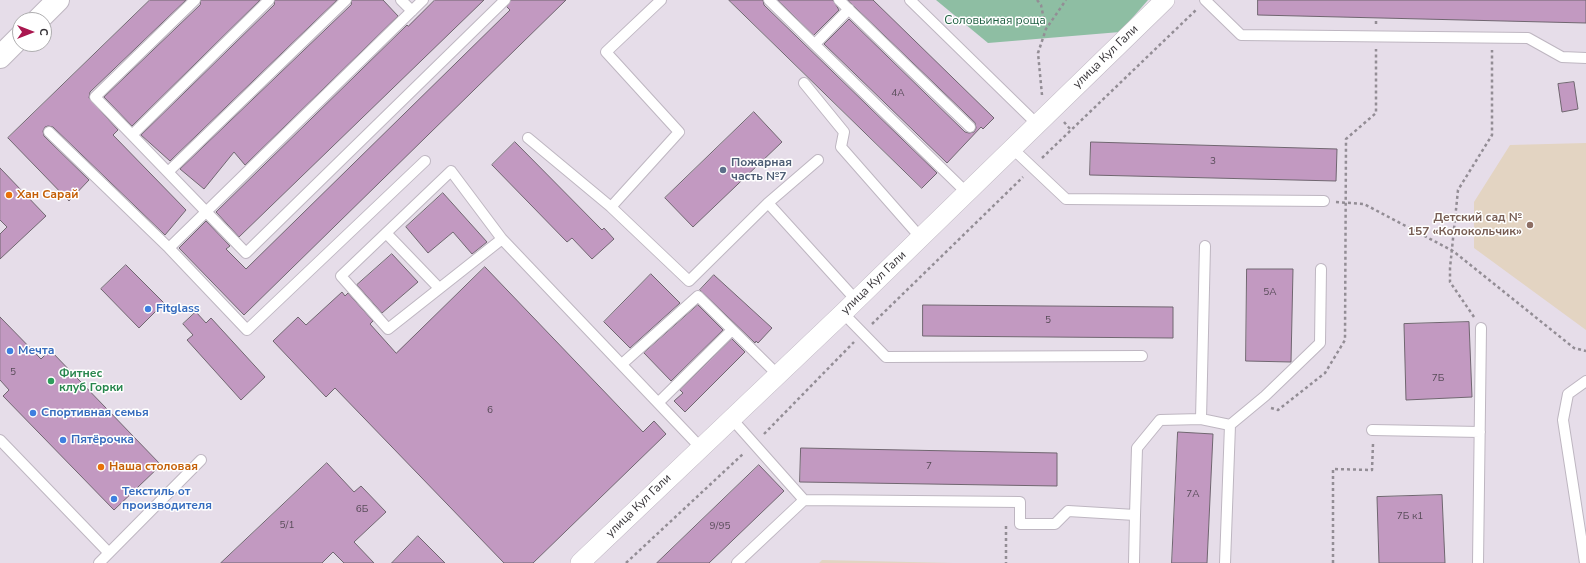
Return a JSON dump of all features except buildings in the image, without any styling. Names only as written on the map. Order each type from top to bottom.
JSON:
[{"type":"street","points":[[46,12],[58,0]]},
{"type":"street","name":"улица Кул Гали","points":[[580,563],[843,313],[1165,0]]},
{"type":"street","points":[[0,57],[12,45]]},
{"type":"lane","points":[[195,0],[95,97],[246,253],[505,0]]},
{"type":"lane","points":[[132,136],[269,0]]},
{"type":"lane","points":[[168,172],[346,0]]},
{"type":"lane","points":[[401,0],[412,11]]},
{"type":"lane","points":[[168,248],[423,0]]},
{"type":"lane","points":[[611,207],[679,132],[606,52],[661,0]]},
{"type":"lane","points":[[769,0],[967,192]]},
{"type":"lane","points":[[839,0],[970,127]]},
{"type":"lane","points":[[910,0],[1038,124]]},
{"type":"lane","points":[[1205,0],[1241,35],[1528,38],[1562,57],[1586,58]]},
{"type":"lane","points":[[815,44],[849,9]]},
{"type":"lane","points":[[804,83],[844,132],[841,147],[920,238]]},
{"type":"lane","points":[[49,132],[168,248],[247,330],[425,161]]},
{"type":"lane","points":[[528,138],[611,207],[689,281],[768,203],[818,160]]},
{"type":"lane","points":[[1013,149],[1066,199],[1324,201]]},
{"type":"lane","points":[[502,239],[388,329],[341,276],[451,171],[502,239],[701,448]]},
{"type":"lane","points":[[768,203],[856,300]]},
{"type":"lane","points":[[386,233],[439,288]]},
{"type":"lane","points":[[1201,419],[1205,246]]},
{"type":"lane","points":[[1225,563],[1230,425],[1265,396],[1320,344],[1321,269]]},
{"type":"lane","points":[[622,364],[698,296],[778,375]]},
{"type":"lane","points":[[843,313],[886,357],[1142,356]]},
{"type":"lane","points":[[1478,563],[1481,328]]},
{"type":"lane","points":[[658,403],[732,330]]},
{"type":"lane","points":[[1585,563],[1582,513],[1563,420],[1568,394],[1586,381]]},
{"type":"lane","points":[[732,419],[804,500]]},
{"type":"lane","points":[[1134,563],[1137,448],[1160,420],[1201,419],[1230,425]]},
{"type":"lane","points":[[1372,430],[1480,432]]},
{"type":"lane","points":[[0,440],[109,553]]},
{"type":"lane","points":[[99,563],[201,460]]},
{"type":"lane","points":[[737,563],[804,500],[1020,502],[1020,524],[1055,524],[1068,511],[1135,515]]},
{"type":"path","points":[[1037,0],[1041,6],[1046,29]]},
{"type":"path","points":[[1052,110],[1040,94],[1038,53],[1046,29],[1066,0]]},
{"type":"path","points":[[626,563],[754,443],[1032,167],[1205,0]]},
{"type":"path","points":[[1345,203],[1346,139],[1376,113],[1376,18]]},
{"type":"path","points":[[1481,328],[1450,282],[1450,268],[1453,251],[1458,190],[1492,135],[1492,38]]},
{"type":"path","points":[[1324,201],[1364,204],[1453,251],[1574,348],[1586,351]]},
{"type":"path","points":[[1333,563],[1333,469],[1372,470],[1374,458],[1372,430]]},
{"type":"path","points":[[1006,563],[1005,529],[1008,502]]},
{"type":"shaded area","name":"Детский сад № 157 «Колокольчик»","points":[[1586,143],[1586,330],[1474,248],[1474,202],[1510,145]]},
{"type":"shaded area","points":[[822,560],[953,563],[819,563]]},
{"type":"green space","name":"Соловьиная роща","points":[[936,0],[1148,0],[1120,32],[988,43]]},
{"type":"place","name":"Пожарная часть №7","points":[[723,170]]},
{"type":"place","name":"Хан Сарай","points":[[9,195]]},
{"type":"place","name":"Детский сад № 157 «Колокольчик»","points":[[1530,225]]},
{"type":"place","name":"Fitglass","points":[[148,309]]},
{"type":"place","name":"Мечта","points":[[10,351]]},
{"type":"place","name":"Фитнес клуб Горки","points":[[51,381]]},
{"type":"place","name":"Спортивная семья","points":[[33,413]]},
{"type":"place","name":"Пятёрочка","points":[[63,440]]},
{"type":"place","name":"Наша столовая","points":[[101,467]]},
{"type":"place","name":"Текстиль от производителя","points":[[114,499]]}]
